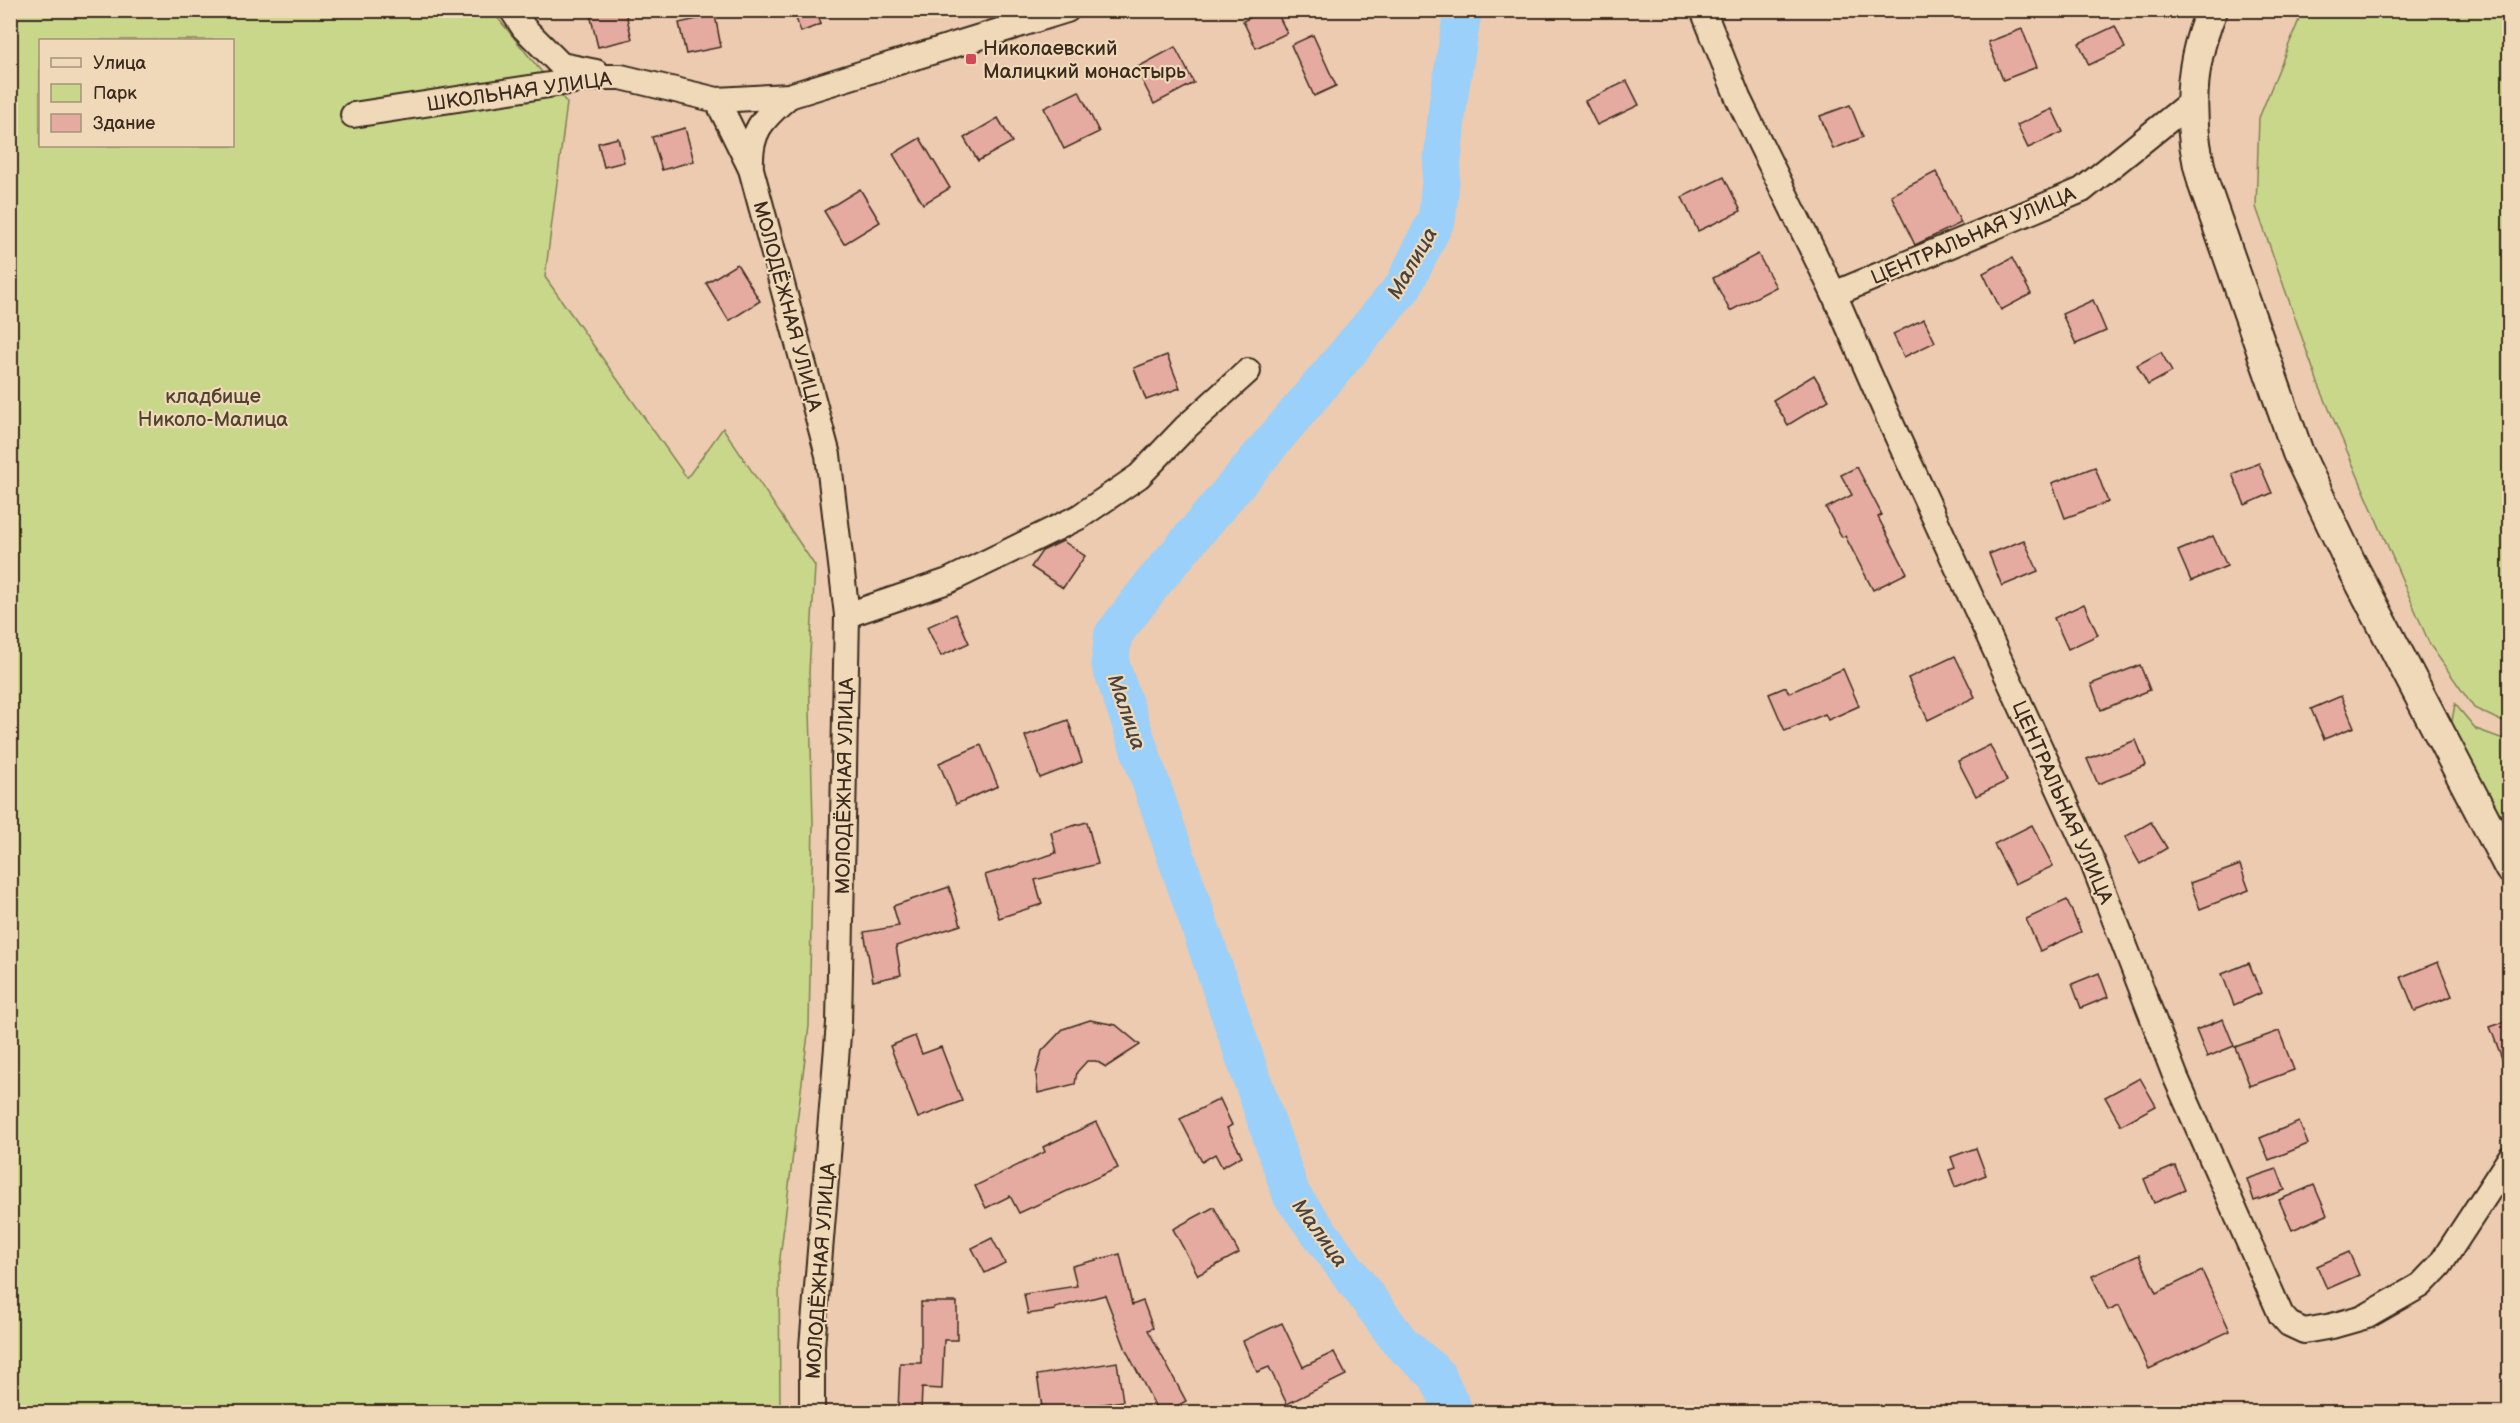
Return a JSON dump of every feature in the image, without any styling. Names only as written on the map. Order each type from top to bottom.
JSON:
[{"type":"street","points":[[512,10],[524,28],[561,65],[621,77]]},
{"type":"street","name":"ШКОЛЬНАЯ УЛИЦА","points":[[352,115],[601,77],[621,77],[717,100],[789,96],[1067,10]]},
{"type":"street","name":"ЦЕНТРАЛЬНАЯ УЛИЦА","points":[[1703,10],[1738,98],[1834,294],[2092,861],[2176,1078],[2281,1315],[2289,1324],[2304,1331],[2332,1326],[2367,1316],[2421,1286],[2440,1265],[2510,1158]]},
{"type":"street","points":[[2212,10],[2196,60],[2191,102],[2194,144],[2204,185],[2298,453],[2350,562],[2510,868]]},
{"type":"street","name":"МОЛОДЁЖНАЯ УЛИЦА","points":[[751,170],[750,153],[756,130],[768,114],[789,96]]},
{"type":"street","name":"МОЛОДЁЖНАЯ УЛИЦА","points":[[717,100],[751,170],[828,455],[847,615],[839,1023],[812,1347],[812,1413]]},
{"type":"street","name":"ЦЕНТРАЛЬНАЯ УЛИЦА","points":[[1834,294],[2082,190],[2191,102]]},
{"type":"street","points":[[847,615],[948,581],[1079,517],[1139,476],[1185,428],[1248,371]]},
{"type":"green space","points":[[2303,10],[2509,11],[2509,725],[2474,708],[2430,645],[2318,383],[2256,207],[2259,118]]},
{"type":"green space","name":"кладбище Николо-Малица","points":[[10,11],[492,11],[567,103],[545,277],[687,478],[723,428],[815,566],[809,672],[813,822],[809,1026],[779,1266],[780,1412],[11,1412]]},
{"type":"green space","points":[[2455,704],[2476,729],[2509,741],[2509,831],[2451,726]]},
{"type":"building","points":[[589,10],[625,10],[632,39],[598,47]]},
{"type":"building","points":[[793,10],[816,10],[821,24],[801,32]]},
{"type":"building","points":[[1266,10],[1276,10],[1287,33],[1256,48],[1243,21]]},
{"type":"building","points":[[715,15],[721,47],[686,54],[679,23]]},
{"type":"building","points":[[2115,26],[2125,48],[2089,65],[2079,43]]},
{"type":"building","points":[[2022,29],[2037,67],[2003,80],[1988,42]]},
{"type":"building","points":[[1313,35],[1336,86],[1314,96],[1291,45]]},
{"type":"building","points":[[1175,47],[1194,83],[1154,104],[1136,68]]},
{"type":"building","points":[[1627,81],[1639,105],[1597,125],[1585,101]]},
{"type":"building","points":[[1079,91],[1099,132],[1064,149],[1044,108]]},
{"type":"building","points":[[1850,105],[1863,137],[1833,149],[1820,116]]},
{"type":"building","points":[[2052,109],[2063,132],[2028,148],[2017,125]]},
{"type":"building","points":[[998,118],[1012,142],[978,161],[964,138]]},
{"type":"building","points":[[685,128],[694,161],[662,170],[652,137]]},
{"type":"building","points":[[618,138],[624,162],[604,167],[598,143]]},
{"type":"building","points":[[920,138],[950,188],[923,204],[893,154]]},
{"type":"building","points":[[1936,172],[1961,223],[1915,245],[1891,195]]},
{"type":"building","points":[[1724,177],[1741,211],[1698,231],[1682,197]]},
{"type":"building","points":[[860,189],[880,222],[844,244],[824,211]]},
{"type":"building","points":[[1758,254],[1776,287],[1730,311],[1713,278]]},
{"type":"building","points":[[2012,258],[2031,294],[2001,310],[1983,273]]},
{"type":"building","points":[[737,264],[760,301],[729,321],[706,283]]},
{"type":"building","points":[[2093,300],[2106,331],[2076,344],[2062,314]]},
{"type":"building","points":[[1924,319],[1935,342],[1904,357],[1893,334]]},
{"type":"building","points":[[2161,352],[2172,372],[2148,385],[2137,365]]},
{"type":"building","points":[[1167,355],[1180,388],[1146,400],[1134,368]]},
{"type":"building","points":[[1814,375],[1829,400],[1788,425],[1773,400]]},
{"type":"building","points":[[2259,463],[2272,493],[2245,505],[2232,474]]},
{"type":"building","points":[[1857,467],[1882,515],[1878,517],[1907,573],[1873,590],[1845,536],[1842,537],[1826,508],[1852,495],[1841,475]]},
{"type":"building","points":[[2095,467],[2108,502],[2065,518],[2052,483]]},
{"type":"building","points":[[2213,536],[2227,566],[2191,581],[2178,551]]},
{"type":"building","points":[[2024,540],[2038,571],[2002,586],[1989,554]]},
{"type":"building","points":[[1063,541],[1085,556],[1063,588],[1031,567],[1042,551]]},
{"type":"building","points":[[2084,604],[2098,635],[2068,649],[2054,618]]},
{"type":"building","points":[[956,614],[969,643],[941,656],[927,627]]},
{"type":"building","points":[[1955,656],[1975,697],[1928,720],[1908,678]]},
{"type":"building","points":[[2140,665],[2150,690],[2101,710],[2091,684]]},
{"type":"building","points":[[1843,669],[1859,706],[1828,720],[1825,714],[1785,731],[1769,694],[1786,687],[1789,693]]},
{"type":"building","points":[[2341,696],[2354,727],[2324,739],[2311,709]]},
{"type":"building","points":[[1068,720],[1082,762],[1040,778],[1025,736]]},
{"type":"building","points":[[2136,740],[2146,765],[2098,784],[2087,759]]},
{"type":"building","points":[[981,745],[998,786],[956,804],[939,763]]},
{"type":"building","points":[[1990,745],[2007,781],[1976,796],[1958,761]]},
{"type":"building","points":[[1087,822],[1098,864],[1035,880],[1042,904],[999,918],[985,875],[1056,853],[1051,832]]},
{"type":"building","points":[[2151,822],[2167,848],[2140,864],[2125,837]]},
{"type":"building","points":[[2032,825],[2053,866],[2015,884],[1994,844]]},
{"type":"building","points":[[2240,865],[2249,890],[2200,909],[2190,883]]},
{"type":"building","points":[[949,887],[961,925],[896,946],[901,975],[873,981],[864,932],[899,926],[893,906]]},
{"type":"building","points":[[2067,900],[2081,932],[2040,951],[2026,919]]},
{"type":"building","points":[[2438,962],[2452,996],[2415,1011],[2401,977]]},
{"type":"building","points":[[2249,963],[2261,993],[2234,1005],[2222,974]]},
{"type":"building","points":[[2099,973],[2108,997],[2081,1008],[2072,984]]},
{"type":"building","points":[[2223,1019],[2234,1046],[2207,1057],[2196,1030]]},
{"type":"building","points":[[1090,1020],[1116,1025],[1140,1045],[1106,1067],[1096,1061],[1087,1061],[1077,1072],[1075,1084],[1038,1093],[1036,1073],[1042,1051],[1063,1029]]},
{"type":"building","points":[[2510,1020],[2510,1074],[2508,1074],[2490,1027]]},
{"type":"building","points":[[2279,1031],[2294,1070],[2250,1086],[2235,1047]]},
{"type":"building","points":[[915,1036],[922,1054],[941,1047],[962,1101],[918,1118],[890,1046]]},
{"type":"building","points":[[2140,1078],[2156,1106],[2121,1125],[2105,1097]]},
{"type":"building","points":[[1220,1099],[1232,1125],[1227,1128],[1242,1156],[1222,1167],[1215,1154],[1202,1162],[1180,1119]]},
{"type":"building","points":[[1096,1122],[1118,1168],[1019,1213],[1010,1196],[986,1208],[975,1186],[1045,1152],[1043,1147]]},
{"type":"building","points":[[2299,1122],[2308,1144],[2269,1160],[2260,1138]]},
{"type":"building","points":[[1976,1148],[1986,1175],[1955,1187],[1949,1170],[1955,1168],[1951,1157]]},
{"type":"building","points":[[2175,1166],[2185,1190],[2154,1203],[2144,1179]]},
{"type":"building","points":[[2277,1169],[2285,1190],[2254,1201],[2247,1179]]},
{"type":"building","points":[[2314,1185],[2327,1215],[2292,1230],[2279,1200]]},
{"type":"building","points":[[1214,1207],[1239,1253],[1198,1275],[1173,1229]]},
{"type":"building","points":[[992,1238],[1005,1263],[985,1273],[972,1248]]},
{"type":"building","points":[[2349,1252],[2359,1275],[2327,1289],[2317,1266]]},
{"type":"building","points":[[1120,1254],[1132,1305],[1143,1301],[1153,1328],[1148,1330],[1186,1401],[1165,1413],[1159,1413],[1126,1350],[1105,1295],[1055,1308],[1055,1310],[1028,1314],[1024,1294],[1077,1286],[1072,1266]]},
{"type":"building","points":[[2139,1255],[2156,1293],[2202,1271],[2230,1331],[2149,1369],[2119,1305],[2108,1310],[2092,1276]]},
{"type":"building","points":[[921,1302],[957,1302],[957,1340],[944,1340],[942,1389],[922,1388],[921,1412],[898,1412],[900,1363],[921,1363]]},
{"type":"building","points":[[1282,1323],[1303,1367],[1334,1352],[1346,1375],[1287,1404],[1269,1367],[1257,1372],[1243,1341]]},
{"type":"building","points":[[1117,1362],[1123,1401],[1043,1413],[1037,1375]]},
{"type":"waterway","name":"Малица","points":[[1454,1412],[1437,1375],[1401,1343],[1292,1196],[1110,663],[1113,635],[1154,582],[1403,287],[1437,218],[1448,102],[1463,10]]},
{"type":"place","name":"Николаевский Малицкий монастырь","points":[[971,59]]}]
